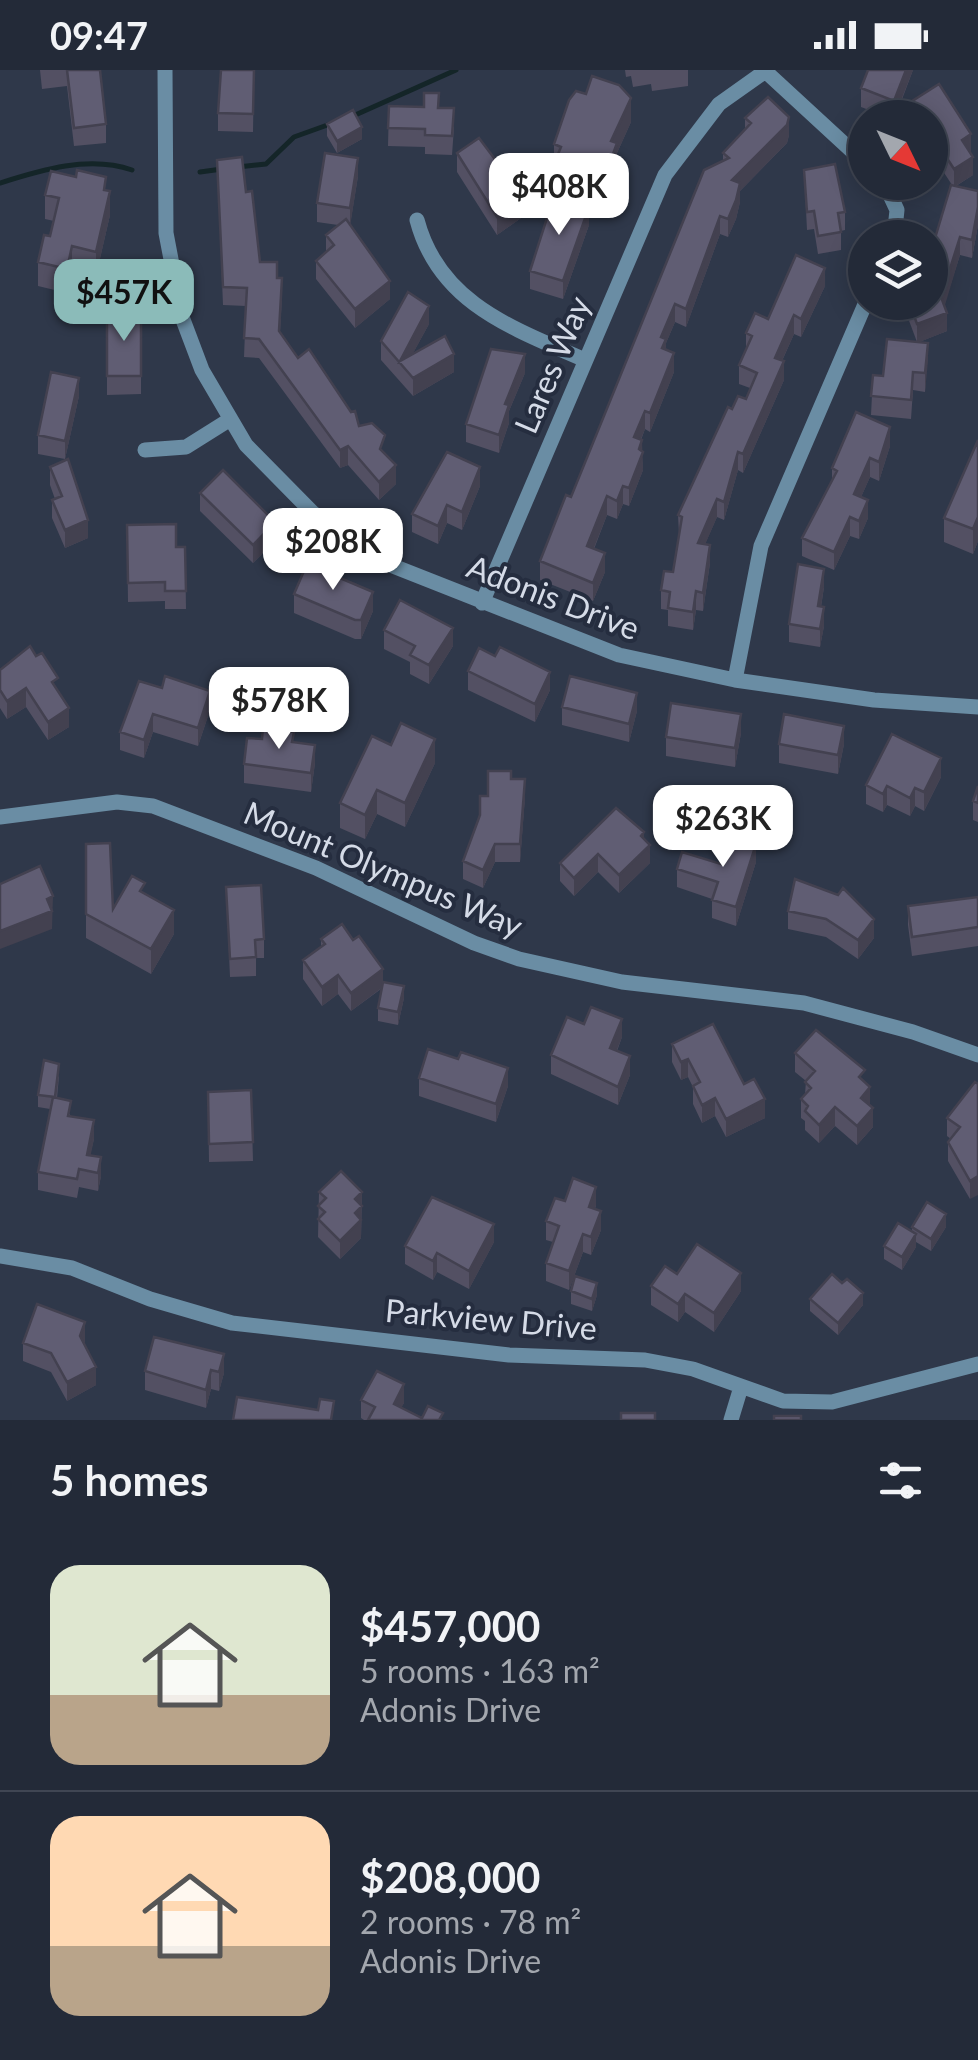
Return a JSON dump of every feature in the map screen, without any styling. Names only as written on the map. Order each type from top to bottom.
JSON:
[{"type":"street","name":"Adonis Drive","points":[[165,70],[164,204],[172,276],[191,344],[229,420],[267,469],[339,532],[393,566],[619,656],[735,680],[902,704],[978,707]]},
{"type":"street","points":[[765,70],[848,148]]},
{"type":"street","name":"Lares Way","points":[[482,603],[677,155],[719,104],[765,70]]},
{"type":"street","points":[[417,220],[428,256],[461,294],[516,328],[585,360]]},
{"type":"street","points":[[735,680],[761,546],[858,320]]},
{"type":"street","points":[[145,450],[186,447],[229,420]]},
{"type":"street","name":"Mount Olympus Way","points":[[0,817],[116,802],[153,806],[316,868],[474,943],[519,959],[622,982],[804,1003],[912,1032],[978,1055]]},
{"type":"street","name":"Parkview Drive","points":[[0,1256],[72,1268],[150,1299],[232,1324],[508,1355],[645,1360],[693,1369],[782,1401],[832,1402],[978,1364]]},
{"type":"street","points":[[731,1420],[741,1387]]},
{"type":"building","points":[[67,70],[100,70],[106,124],[74,128]]},
{"type":"building","points":[[221,70],[254,70],[253,114],[218,113]]},
{"type":"building","points":[[868,70],[906,70],[894,100],[861,88]]},
{"type":"building","points":[[592,76],[619,85],[631,98],[611,141],[617,143],[605,176],[556,159],[561,147],[554,144],[569,100],[576,91],[586,94]]},
{"type":"building","points":[[939,84],[971,134],[962,140],[973,157],[954,169],[948,160],[948,100],[914,100]]},
{"type":"building","points":[[424,93],[439,93],[438,108],[454,108],[452,136],[425,135],[425,129],[388,128],[389,106],[424,107]]},
{"type":"building","points":[[768,97],[789,117],[787,125],[732,180],[740,183],[728,219],[720,216],[686,309],[675,304],[661,337],[666,339],[662,348],[674,353],[650,413],[645,411],[634,437],[642,440],[639,449],[643,452],[629,488],[623,486],[617,501],[607,496],[587,546],[605,553],[593,583],[540,561],[566,495],[571,497],[704,170],[729,158],[723,153],[751,123],[745,118]]},
{"type":"building","points":[[353,110],[362,127],[337,141],[327,124]]},
{"type":"building","points":[[479,138],[524,198],[497,217],[457,153]]},
{"type":"building","points":[[325,153],[358,158],[350,208],[317,203]]},
{"type":"building","points":[[242,157],[246,192],[252,191],[260,262],[277,262],[277,278],[282,278],[279,331],[298,358],[309,349],[351,412],[355,411],[359,426],[372,423],[385,435],[380,449],[396,465],[379,482],[348,446],[340,450],[259,339],[244,338],[247,288],[223,287],[217,160]]},
{"type":"building","points":[[835,164],[845,212],[838,213],[841,232],[818,236],[814,211],[807,212],[804,170]]},
{"type":"building","points":[[77,170],[106,177],[104,190],[110,191],[96,252],[72,246],[67,269],[38,262],[44,235],[50,236],[59,198],[45,195],[51,171],[76,177]]},
{"type":"building","points":[[951,185],[978,191],[972,240],[960,237],[948,275],[948,220],[940,220]]},
{"type":"building","points":[[554,196],[589,207],[563,281],[530,271]]},
{"type":"building","points":[[346,219],[390,281],[355,309],[316,261],[334,245],[326,235]]},
{"type":"building","points":[[796,255],[825,268],[801,319],[794,315],[775,358],[784,361],[743,454],[738,452],[724,502],[717,499],[698,543],[710,545],[703,593],[696,591],[693,612],[668,608],[670,592],[661,590],[664,571],[673,572],[682,517],[678,515],[728,407],[732,409],[738,396],[746,399],[757,373],[739,365],[752,336],[746,333],[755,313],[768,319]]},
{"type":"building","points":[[408,292],[429,306],[400,361],[445,336],[454,354],[413,378],[381,341]]},
{"type":"building","points":[[141,311],[141,376],[107,376],[107,312]]},
{"type":"building","points":[[887,339],[928,343],[925,373],[913,372],[911,400],[871,396],[873,375],[883,376]]},
{"type":"building","points":[[491,349],[525,354],[505,404],[509,405],[499,435],[466,424]]},
{"type":"building","points":[[51,372],[79,378],[65,441],[38,435]]},
{"type":"building","points":[[856,412],[890,427],[879,462],[870,458],[854,494],[868,500],[859,521],[850,517],[834,552],[802,538],[837,471],[832,468]]},
{"type":"building","points":[[978,440],[978,517],[973,529],[944,518]]},
{"type":"building","points":[[447,452],[480,467],[462,512],[447,505],[438,526],[412,514]]},
{"type":"building","points":[[68,459],[88,520],[65,530],[52,500],[62,496],[50,467]]},
{"type":"building","points":[[223,470],[275,522],[253,545],[200,493]]},
{"type":"building","points":[[176,524],[176,547],[185,547],[186,591],[165,591],[165,582],[128,583],[127,525]]},
{"type":"building","points":[[307,564],[373,592],[361,620],[294,594]]},
{"type":"building","points":[[798,564],[824,569],[818,606],[824,607],[820,629],[789,624]]},
{"type":"building","points":[[400,600],[453,628],[429,665],[410,655],[415,646],[384,630]]},
{"type":"building","points":[[30,646],[36,656],[42,653],[58,678],[52,682],[69,708],[48,722],[26,688],[7,701],[0,690],[0,670]]},
{"type":"building","points":[[500,647],[550,672],[535,704],[468,671],[479,648],[495,656]]},
{"type":"building","points":[[165,676],[210,691],[198,728],[153,714],[144,740],[120,732],[139,681],[162,688]]},
{"type":"building","points":[[570,676],[637,693],[629,724],[562,707]]},
{"type":"building","points":[[671,703],[741,714],[735,748],[666,737]]},
{"type":"building","points":[[784,714],[844,726],[838,755],[779,744]]},
{"type":"building","points":[[401,723],[435,739],[405,803],[377,790],[365,815],[340,803],[372,736],[391,745]]},
{"type":"building","points":[[263,728],[294,732],[292,742],[315,745],[311,773],[244,764],[247,738],[262,739]]},
{"type":"building","points":[[892,734],[941,758],[924,792],[915,788],[910,798],[887,786],[883,794],[866,785]]},
{"type":"building","points":[[488,771],[511,771],[511,779],[525,779],[520,844],[495,844],[483,870],[463,861],[480,815],[480,796],[488,796]]},
{"type":"building","points":[[616,808],[644,832],[641,836],[650,845],[619,875],[598,854],[574,878],[560,863]]},
{"type":"building","points":[[730,835],[756,844],[736,907],[712,900],[718,882],[677,869],[682,852],[721,864]]},
{"type":"building","points":[[110,843],[113,909],[132,876],[145,883],[140,891],[174,910],[151,949],[86,914],[86,844]]},
{"type":"building","points":[[40,866],[53,896],[47,899],[52,911],[0,931],[0,884]]},
{"type":"building","points":[[795,879],[838,895],[843,888],[874,919],[858,940],[826,919],[788,911]]},
{"type":"building","points":[[261,885],[264,939],[255,940],[256,957],[230,959],[226,887]]},
{"type":"building","points":[[978,897],[978,927],[912,937],[908,906]]},
{"type":"building","points":[[342,924],[353,940],[359,936],[383,969],[351,993],[338,975],[322,987],[303,960],[325,944],[321,939]]},
{"type":"building","points":[[383,982],[404,986],[398,1012],[378,1008]]},
{"type":"building","points":[[591,1007],[622,1019],[610,1048],[630,1056],[618,1087],[551,1055],[567,1017],[584,1024]]},
{"type":"building","points":[[713,1024],[744,1084],[754,1079],[765,1099],[726,1119],[715,1098],[702,1105],[693,1086],[700,1082],[688,1059],[681,1062],[672,1044]]},
{"type":"building","points":[[816,1030],[865,1070],[859,1077],[870,1087],[861,1098],[873,1108],[857,1126],[835,1107],[819,1125],[805,1111],[808,1106],[801,1099],[811,1088],[805,1082],[815,1071],[795,1053]]},
{"type":"building","points":[[428,1049],[458,1059],[461,1052],[508,1068],[496,1104],[419,1078]]},
{"type":"building","points":[[44,1060],[59,1064],[55,1097],[38,1095]]},
{"type":"building","points":[[975,1082],[978,1176],[970,1181],[948,1142],[960,1127],[947,1118]]},
{"type":"building","points":[[251,1090],[253,1142],[209,1144],[208,1092]]},
{"type":"building","points":[[53,1097],[71,1101],[68,1116],[94,1120],[87,1155],[101,1157],[98,1173],[79,1169],[77,1179],[38,1172]]},
{"type":"building","points":[[341,1171],[362,1192],[355,1199],[362,1206],[355,1213],[361,1220],[340,1241],[318,1219],[325,1212],[318,1206],[326,1198],[319,1192]]},
{"type":"building","points":[[573,1178],[596,1187],[589,1207],[601,1211],[591,1237],[583,1234],[569,1271],[546,1263],[559,1226],[546,1221],[555,1198],[565,1201]]},
{"type":"building","points":[[432,1197],[494,1224],[469,1271],[437,1253],[433,1261],[405,1246]]},
{"type":"building","points":[[927,1202],[946,1214],[931,1239],[912,1227]]},
{"type":"building","points":[[898,1223],[916,1234],[902,1257],[884,1246]]},
{"type":"building","points":[[697,1244],[741,1273],[714,1313],[685,1294],[678,1304],[651,1286],[665,1266],[677,1274]]},
{"type":"building","points":[[832,1274],[842,1283],[847,1279],[863,1293],[838,1323],[810,1299]]},
{"type":"building","points":[[575,1276],[597,1283],[592,1299],[571,1291]]},
{"type":"building","points":[[37,1304],[85,1322],[80,1336],[96,1367],[67,1382],[51,1353],[23,1343]]},
{"type":"building","points":[[154,1337],[224,1354],[219,1372],[211,1370],[206,1390],[145,1371]]},
{"type":"building","points":[[377,1371],[404,1384],[394,1404],[422,1418],[428,1406],[443,1413],[439,1420],[368,1420],[375,1407],[361,1400]]},
{"type":"building","points":[[237,1397],[318,1410],[320,1399],[334,1401],[331,1420],[233,1420]]},
{"type":"building","points":[[621,1413],[655,1413],[655,1420],[621,1420]]},
{"type":"building","points":[[774,1416],[801,1416],[801,1420],[774,1420]]},
{"type":"waterway","points":[[353,116],[456,70]]},
{"type":"waterway","points":[[238,167],[266,164],[294,137],[333,123]]},
{"type":"waterway","points":[[0,183],[82,164],[132,170]]},
{"type":"waterway","points":[[200,172],[222,169]]}]
